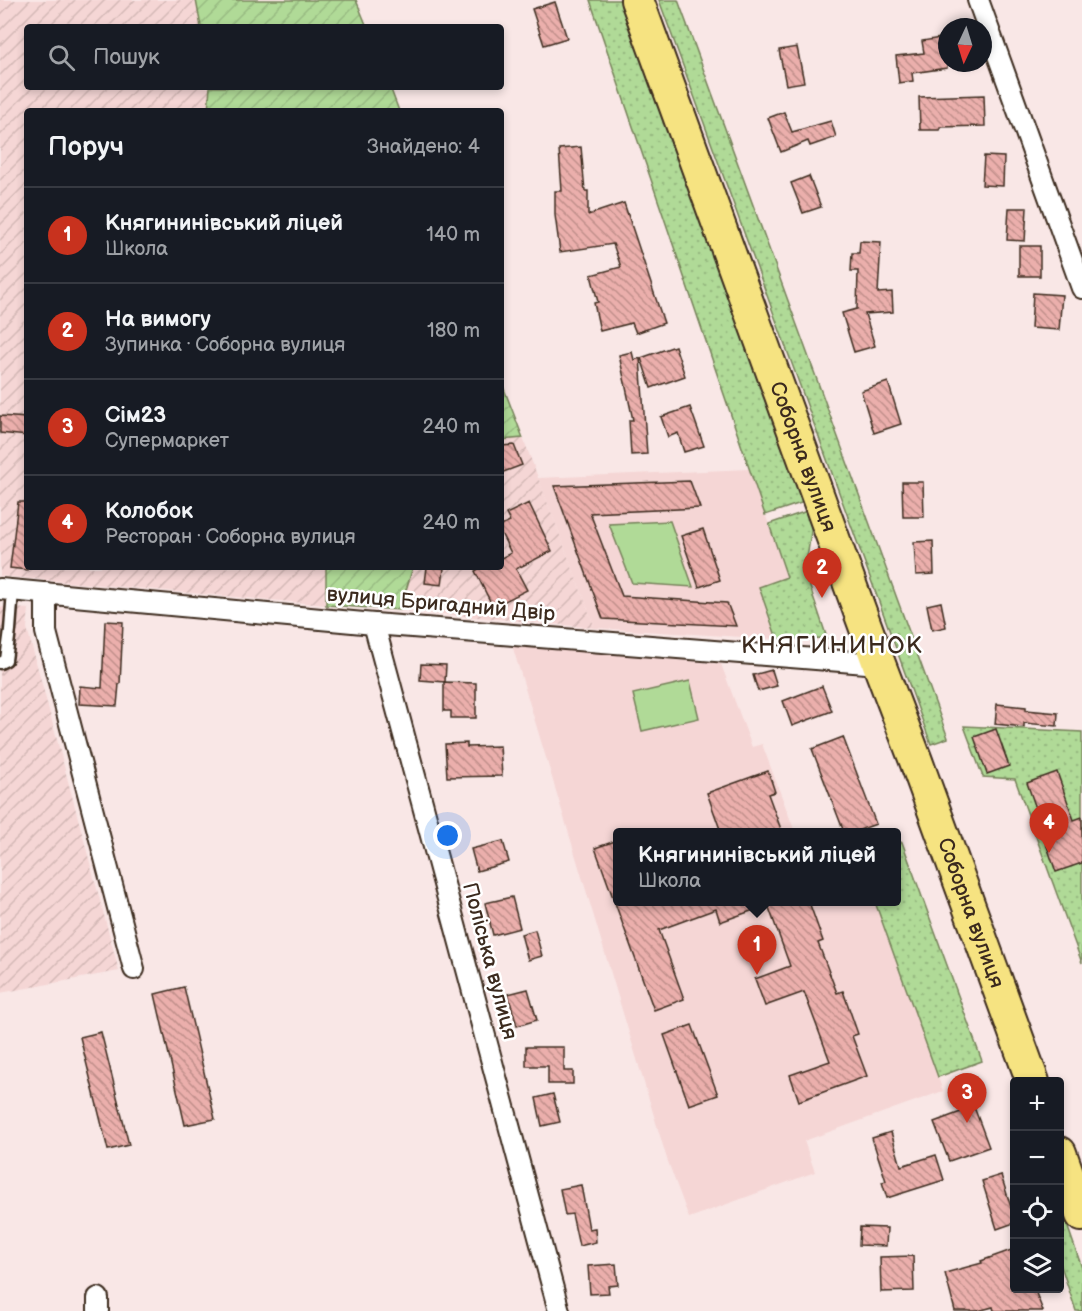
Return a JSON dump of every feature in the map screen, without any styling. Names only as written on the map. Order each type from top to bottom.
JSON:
[{"type":"main road","name":"Соборна вулиця","points":[[638,0],[1031,1077]]},
{"type":"main road","points":[[1064,1166],[1082,1215]]},
{"type":"street","points":[[978,0],[1082,288]]},
{"type":"street","name":"вулиця Бригадний Двір","points":[[7,590],[374,624],[879,664]]},
{"type":"street","points":[[46,593],[46,632],[134,969]]},
{"type":"street","name":"Поліська вулиця","points":[[374,624],[560,1311]]},
{"type":"lane","points":[[0,663],[6,660],[10,630],[7,590]]},
{"type":"shaded area","points":[[0,0],[196,0],[200,24],[24,24],[24,90],[210,90],[208,108],[24,108],[24,570],[326,570],[326,605],[0,576]]},
{"type":"shaded area","points":[[523,438],[595,628],[400,610],[412,570],[504,570],[504,440]]},
{"type":"shaded area","points":[[750,469],[787,578],[759,587],[777,639],[595,628],[538,478]]},
{"type":"shaded area","points":[[0,607],[29,609],[27,628],[119,971],[0,993]]},
{"type":"shaded area","points":[[512,645],[721,664],[752,747],[762,744],[794,828],[613,828],[613,906],[876,906],[943,1091],[804,1141],[815,1172],[689,1218],[667,1159]]},
{"type":"green space","points":[[196,0],[356,0],[366,24],[200,24]]},
{"type":"green space","points":[[590,0],[623,0],[807,501],[765,515]]},
{"type":"green space","points":[[659,0],[678,0],[948,738],[931,744]]},
{"type":"green space","points":[[210,90],[391,90],[398,108],[208,108]]},
{"type":"green space","points":[[504,389],[523,438],[504,440]]},
{"type":"green space","points":[[810,510],[813,518],[805,572],[827,638],[777,639],[759,587],[787,577],[769,524]]},
{"type":"green space","points":[[670,521],[693,587],[632,583],[609,524]]},
{"type":"green space","points":[[326,570],[412,570],[400,610],[326,605]]},
{"type":"green space","points":[[690,681],[699,718],[642,731],[633,694]]},
{"type":"green space","points":[[964,726],[1082,732],[1082,963],[1015,779],[983,777]]},
{"type":"green space","points":[[901,842],[982,1061],[938,1077],[876,906],[901,906]]},
{"type":"green space","points":[[1066,1222],[1082,1268],[1082,1311],[1076,1311],[1064,1275],[1064,1223]]},
{"type":"building","points":[[555,2],[567,38],[544,45],[532,9]]},
{"type":"building","points":[[938,38],[938,69],[912,73],[913,81],[899,83],[896,56],[924,53],[922,41]]},
{"type":"building","points":[[797,47],[804,82],[786,85],[779,50]]},
{"type":"building","points":[[984,95],[985,126],[920,130],[919,97]]},
{"type":"building","points":[[784,112],[792,132],[831,121],[836,137],[810,146],[808,141],[781,152],[768,118]]},
{"type":"building","points":[[581,147],[585,191],[588,191],[588,215],[624,203],[664,323],[636,333],[632,323],[600,331],[594,303],[598,302],[591,275],[621,267],[613,244],[560,252],[555,215],[555,191],[562,191],[559,149]]},
{"type":"building","points":[[984,156],[1004,157],[1003,186],[982,185]]},
{"type":"building","points":[[809,176],[821,207],[803,213],[791,183]]},
{"type":"building","points":[[1009,208],[1027,208],[1025,241],[1007,240]]},
{"type":"building","points":[[860,241],[881,242],[878,293],[892,292],[893,312],[865,314],[875,346],[854,352],[842,313],[857,309],[858,271],[851,271],[852,253],[859,253]]},
{"type":"building","points":[[1019,246],[1040,246],[1040,276],[1019,276]]},
{"type":"building","points":[[1033,293],[1062,295],[1059,330],[1031,328]]},
{"type":"building","points":[[675,346],[685,376],[651,388],[641,358]]},
{"type":"building","points":[[632,352],[634,360],[640,358],[647,454],[631,455],[629,420],[633,420],[619,355]]},
{"type":"building","points":[[888,382],[901,424],[874,433],[861,391]]},
{"type":"building","points":[[690,407],[704,446],[684,452],[678,433],[668,437],[661,417]]},
{"type":"building","points":[[0,416],[24,418],[24,436],[0,433]]},
{"type":"building","points":[[514,445],[522,465],[504,472],[504,446]]},
{"type":"building","points":[[690,481],[700,508],[590,513],[622,596],[727,603],[736,626],[603,619],[554,486]]},
{"type":"building","points":[[902,482],[923,482],[924,517],[903,517]]},
{"type":"building","points":[[18,502],[24,502],[24,570],[10,568]]},
{"type":"building","points":[[529,503],[552,551],[516,569],[527,590],[493,607],[475,571],[504,570],[504,556],[511,553],[504,539],[504,525],[510,522],[506,514]]},
{"type":"building","points":[[703,529],[720,580],[699,587],[681,536]]},
{"type":"building","points":[[933,541],[934,574],[916,575],[914,542]]},
{"type":"building","points":[[427,570],[444,570],[442,585],[425,583]]},
{"type":"building","points":[[941,602],[946,627],[932,630],[927,605]]},
{"type":"building","points":[[105,621],[123,622],[117,706],[79,704],[80,686],[102,688]]},
{"type":"building","points":[[421,664],[446,665],[445,682],[420,680]]},
{"type":"building","points":[[772,670],[777,686],[758,691],[753,675]]},
{"type":"building","points":[[444,682],[476,683],[476,718],[451,718],[451,711],[444,711]]},
{"type":"building","points":[[822,686],[832,711],[792,726],[783,701]]},
{"type":"building","points":[[997,704],[1058,713],[1057,726],[1024,723],[1024,727],[995,724]]},
{"type":"building","points":[[996,729],[1009,766],[987,774],[974,737]]},
{"type":"building","points":[[843,737],[876,824],[865,828],[842,828],[812,749]]},
{"type":"building","points":[[467,743],[467,747],[500,746],[502,776],[447,777],[445,744]]},
{"type":"building","points":[[768,771],[775,792],[768,794],[781,828],[720,828],[707,793]]},
{"type":"building","points":[[1057,772],[1074,820],[1082,817],[1082,863],[1056,872],[1027,783]]},
{"type":"building","points":[[503,841],[509,862],[477,871],[471,849]]},
{"type":"building","points":[[613,842],[613,897],[595,848]]},
{"type":"building","points":[[512,897],[520,928],[493,935],[485,903]]},
{"type":"building","points":[[616,906],[765,906],[720,922],[716,909],[659,930],[684,999],[654,1010]]},
{"type":"building","points":[[768,906],[810,906],[823,941],[818,943],[837,993],[843,991],[858,1034],[852,1036],[867,1076],[799,1101],[790,1075],[830,1061],[804,992],[765,1006],[755,979],[790,966]]},
{"type":"building","points":[[535,930],[542,956],[528,960],[521,934]]},
{"type":"building","points":[[184,987],[215,1119],[185,1125],[155,994]]},
{"type":"building","points":[[528,989],[537,1020],[517,1026],[508,994]]},
{"type":"building","points":[[692,1025],[718,1095],[689,1105],[664,1035]]},
{"type":"building","points":[[101,1032],[129,1145],[108,1150],[80,1037]]},
{"type":"building","points":[[526,1047],[564,1047],[564,1071],[573,1071],[573,1084],[548,1084],[548,1066],[526,1066]]},
{"type":"building","points":[[553,1094],[560,1122],[542,1126],[536,1098]]},
{"type":"building","points":[[974,1107],[989,1147],[949,1161],[934,1122]]},
{"type":"building","points":[[891,1132],[901,1166],[936,1155],[944,1180],[887,1198],[882,1182],[886,1181],[872,1138]]},
{"type":"building","points":[[1001,1175],[1010,1204],[1010,1224],[997,1229],[982,1181]]},
{"type":"building","points":[[581,1185],[589,1229],[595,1228],[596,1242],[579,1246],[572,1214],[565,1215],[560,1189]]},
{"type":"building","points":[[860,1227],[887,1228],[886,1246],[859,1245]]},
{"type":"building","points":[[1010,1250],[1010,1293],[1036,1293],[1043,1311],[994,1311],[993,1307],[978,1311],[955,1311],[945,1273],[982,1263],[981,1261]]},
{"type":"building","points":[[913,1256],[914,1291],[881,1292],[880,1257]]},
{"type":"building","points":[[616,1264],[618,1285],[608,1286],[609,1293],[590,1294],[588,1266]]},
{"type":"place","name":"На вимогу","points":[[822,598]]},
{"type":"place","name":"Колобок","points":[[1049,853]]},
{"type":"place","name":"Княгининівський ліцей","points":[[757,975]]},
{"type":"place","name":"Сім23","points":[[967,1123]]},
{"type":"district","name":"КНЯГИНИНОК","points":[[832,645]]}]
